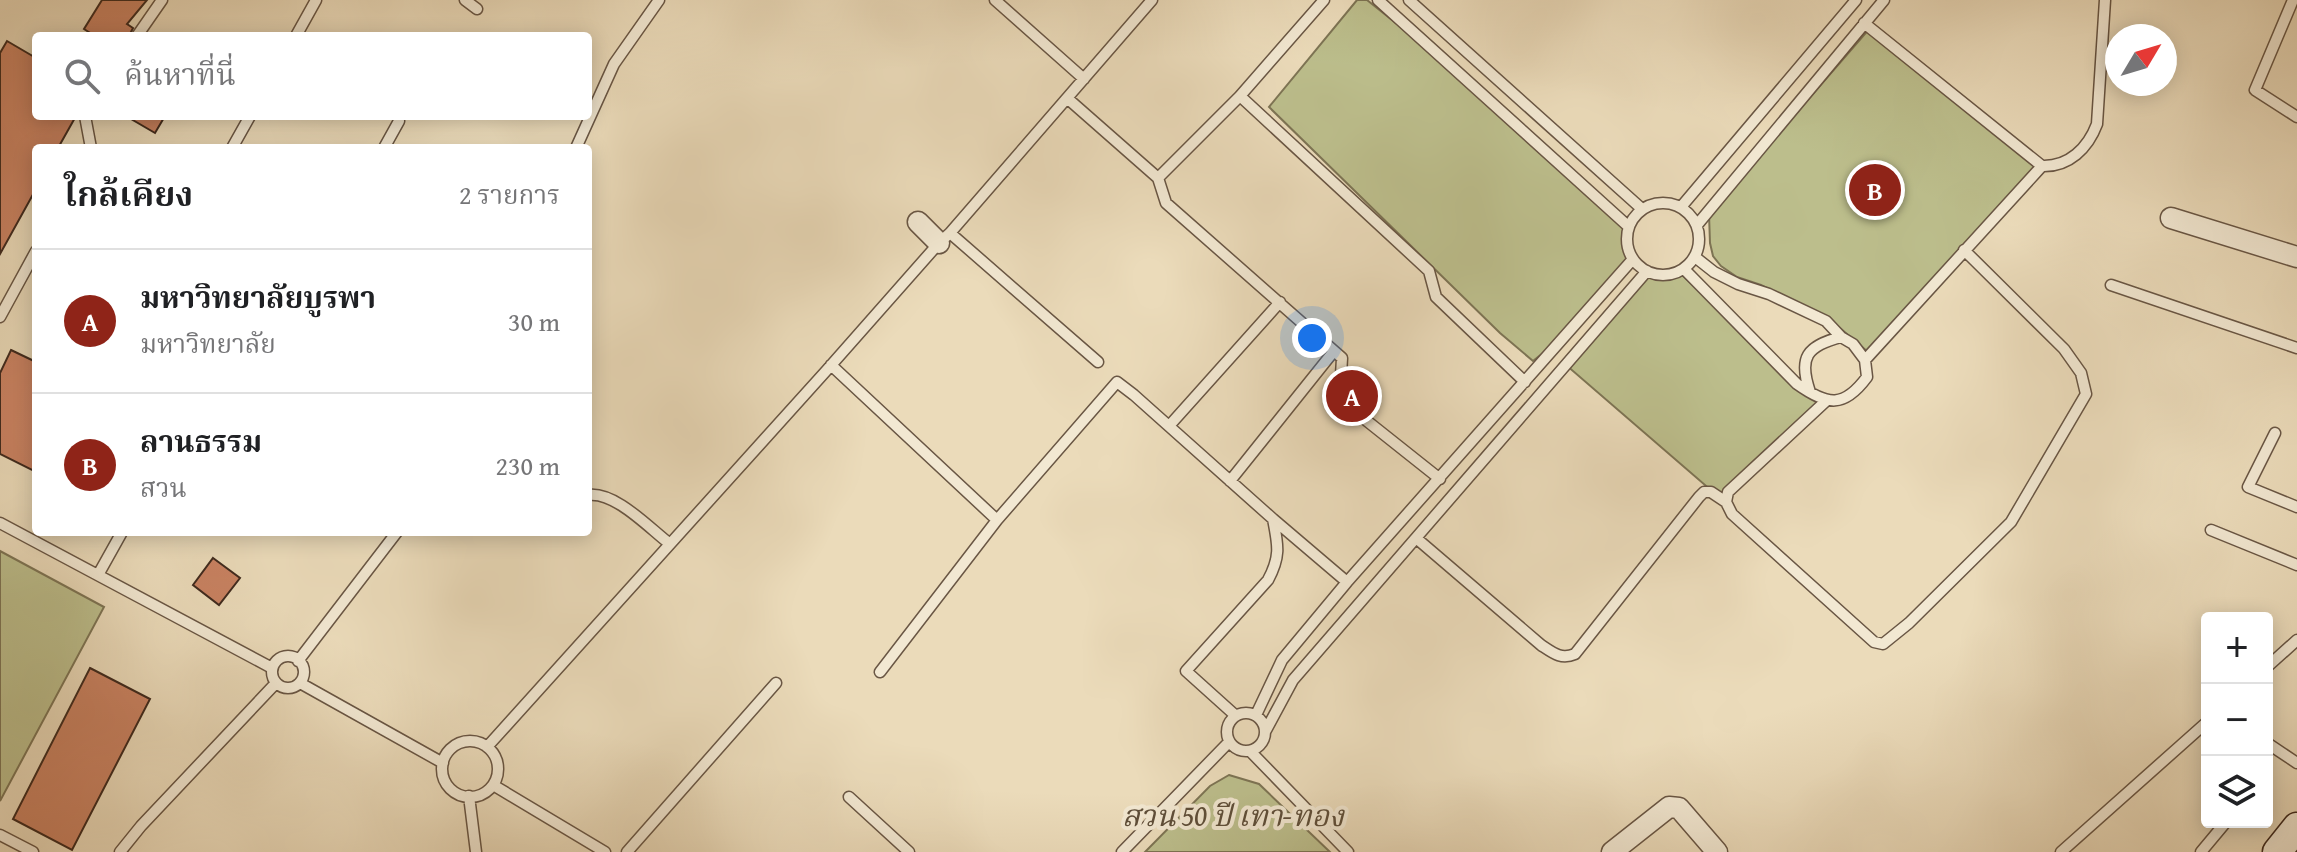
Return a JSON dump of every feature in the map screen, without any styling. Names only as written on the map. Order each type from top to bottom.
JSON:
[{"type":"street","points":[[2171,218],[2297,257]]},
{"type":"street","points":[[918,222],[945,238]]},
{"type":"street","points":[[1612,852],[1669,807],[1679,808],[1717,852]]},
{"type":"lane","points":[[140,32],[162,0]]},
{"type":"lane","points":[[298,32],[316,0]]},
{"type":"lane","points":[[465,0],[477,9]]},
{"type":"lane","points":[[592,113],[614,64],[659,0]]},
{"type":"lane","points":[[995,0],[1084,79]]},
{"type":"lane","points":[[487,747],[945,238],[1152,0]]},
{"type":"lane","points":[[1158,178],[1240,96],[1324,0]]},
{"type":"lane","points":[[1378,0],[1629,227]]},
{"type":"lane","points":[[1681,207],[1856,0]]},
{"type":"lane","points":[[1697,225],[1884,0]]},
{"type":"lane","points":[[1865,360],[2042,166],[2064,163],[2091,140],[2097,124],[2105,0]]},
{"type":"lane","points":[[2293,0],[2255,90],[2297,117]]},
{"type":"lane","points":[[1413,1],[1642,209]]},
{"type":"lane","points":[[1864,23],[2042,166]]},
{"type":"lane","points":[[1240,96],[1429,271],[1436,297],[1525,382]]},
{"type":"lane","points":[[1067,98],[1158,178],[1166,203],[1342,358],[1340,393],[1367,421],[1440,479]]},
{"type":"lane","points":[[86,120],[90,144]]},
{"type":"lane","points":[[234,144],[248,120]]},
{"type":"lane","points":[[578,144],[589,120]]},
{"type":"lane","points":[[386,144],[399,121]]},
{"type":"lane","points":[[1661,202],[1681,207],[1697,225],[1699,247],[1684,269],[1665,275],[1647,271],[1633,259],[1627,239],[1629,227],[1642,209],[1661,202]]},
{"type":"lane","points":[[945,238],[1098,362]]},
{"type":"lane","points":[[1416,538],[1541,645],[1556,655],[1568,657],[1575,654],[1699,497],[1704,492],[1711,492],[1726,502],[1732,514],[1874,642],[1883,644],[1909,623],[2011,522],[2086,394],[2081,373],[2064,349],[1964,250]]},
{"type":"lane","points":[[1684,269],[1797,384],[1826,401],[1855,393],[1867,377],[1865,360],[1853,344],[1841,337],[1826,321],[1769,294],[1738,284],[1714,272],[1695,257]]},
{"type":"lane","points":[[0,317],[32,258]]},
{"type":"lane","points":[[1256,715],[1282,660],[1347,582],[1633,259]]},
{"type":"lane","points":[[1265,732],[1256,715],[1246,713],[1231,719],[1226,730],[1229,742],[1238,750],[1250,751],[1261,744],[1293,680],[1647,271]]},
{"type":"lane","points":[[2111,285],[2297,348]]},
{"type":"lane","points":[[1169,426],[1280,302]]},
{"type":"lane","points":[[1811,394],[1804,376],[1808,352],[1820,343],[1841,337]]},
{"type":"lane","points":[[1230,481],[1334,351]]},
{"type":"lane","points":[[831,365],[997,520]]},
{"type":"lane","points":[[880,672],[997,520],[1117,382],[1347,582]]},
{"type":"lane","points":[[1726,502],[1728,492],[1826,401]]},
{"type":"lane","points":[[2275,433],[2248,487],[2297,507]]},
{"type":"lane","points":[[592,495],[612,498],[670,544]]},
{"type":"lane","points":[[1236,716],[1186,671],[1268,580],[1277,564],[1279,548],[1273,519]]},
{"type":"lane","points":[[0,523],[272,668]]},
{"type":"lane","points":[[2211,530],[2297,565]]},
{"type":"lane","points":[[98,575],[120,536]]},
{"type":"lane","points":[[298,661],[394,536]]},
{"type":"lane","points":[[2273,662],[2297,640]]},
{"type":"lane","points":[[289,656],[298,661],[303,672],[300,683],[290,688],[281,686],[273,679],[272,668],[289,656]]},
{"type":"lane","points":[[120,852],[276,683]]},
{"type":"lane","points":[[300,683],[443,763]]},
{"type":"lane","points":[[627,852],[776,683]]},
{"type":"lane","points":[[2061,852],[2201,727]]},
{"type":"lane","points":[[479,742],[497,760],[498,769],[493,785],[484,793],[469,796],[455,792],[448,785],[443,763],[447,754],[459,743],[479,742]]},
{"type":"lane","points":[[1122,852],[1229,742]]},
{"type":"lane","points":[[2273,747],[2297,763]]},
{"type":"lane","points":[[1250,751],[1342,850]]},
{"type":"lane","points":[[493,785],[605,852]]},
{"type":"lane","points":[[469,796],[476,852]]},
{"type":"lane","points":[[849,797],[909,852]]},
{"type":"lane","points":[[2201,852],[2221,828]]},
{"type":"lane","points":[[0,835],[33,852]]},
{"type":"green space","points":[[1357,0],[1367,0],[1457,72],[1629,227],[1627,266],[1569,332],[1533,361],[1500,333],[1269,107]]},
{"type":"green space","points":[[1870,28],[2042,166],[1868,352],[1833,322],[1761,285],[1737,277],[1721,266],[1713,256],[1710,243],[1709,214]]},
{"type":"green space","points":[[1682,275],[1821,405],[1720,498],[1566,365],[1642,278]]},
{"type":"green space","points":[[0,551],[104,607],[0,801]]},
{"type":"green space","name":"สวน 50 ปี เทา-ทอง","points":[[1229,775],[1259,784],[1330,852],[1145,852],[1210,786]]},
{"type":"building","points":[[102,0],[147,0],[127,24],[133,28],[131,32],[89,32],[84,29]]},
{"type":"building","points":[[7,41],[32,56],[32,120],[74,120],[60,144],[32,144],[32,196],[0,254],[0,53]]},
{"type":"building","points":[[133,120],[163,120],[155,133]]},
{"type":"building","points":[[11,350],[32,360],[32,470],[0,454],[0,373]]},
{"type":"building","points":[[213,558],[240,578],[219,605],[193,585]]},
{"type":"building","points":[[90,668],[150,699],[72,850],[13,819]]},
{"type":"place","name":"ลานธรรม","points":[[1875,190]]},
{"type":"place","name":"มหาวิทยาลัยบูรพา","points":[[1352,396]]}]
